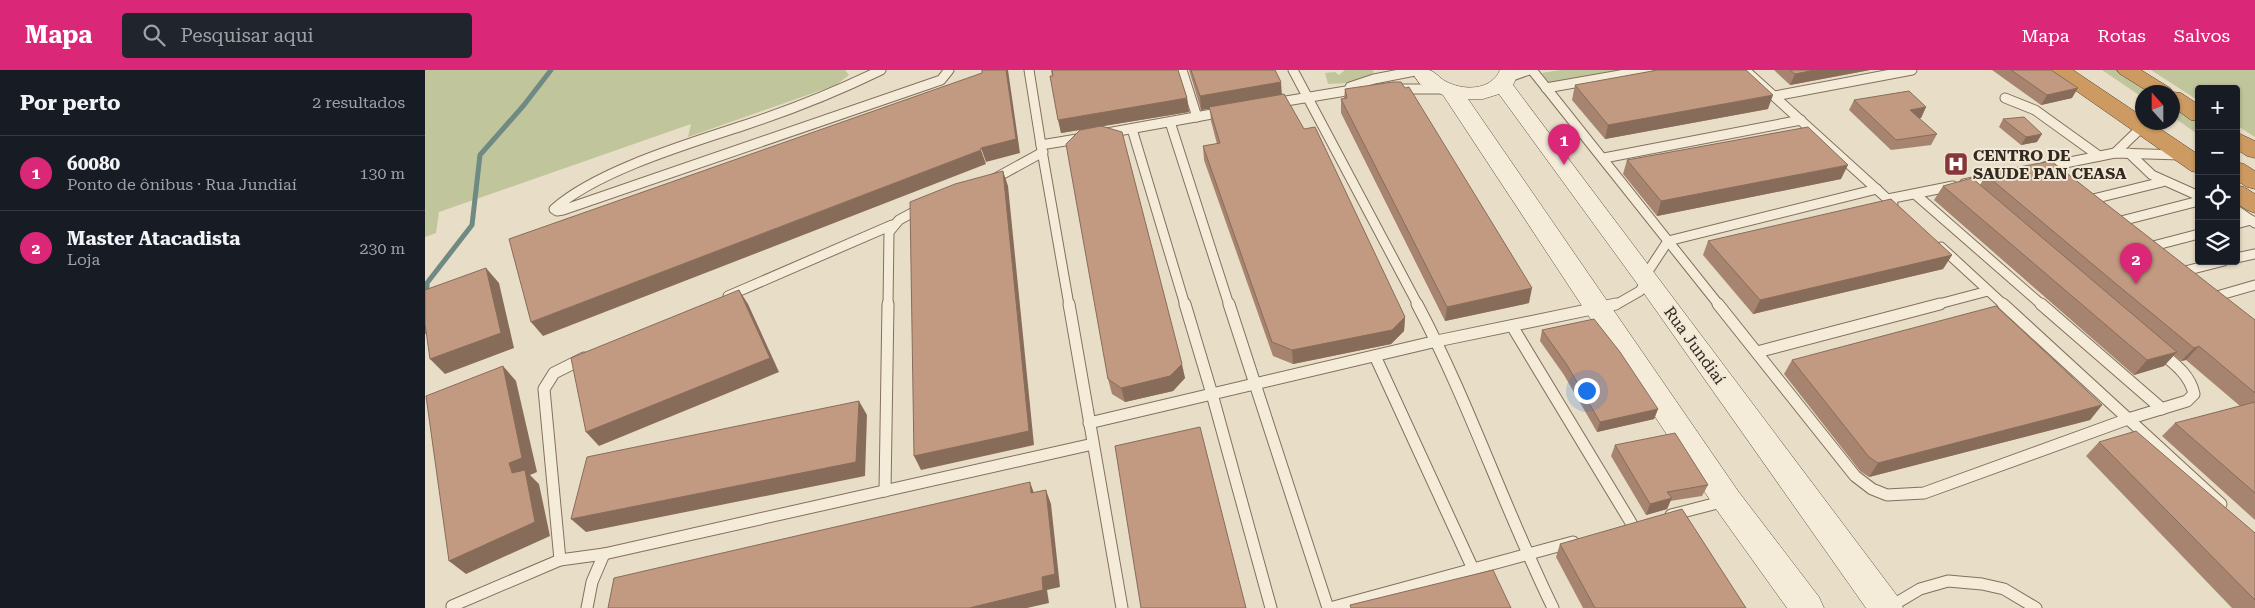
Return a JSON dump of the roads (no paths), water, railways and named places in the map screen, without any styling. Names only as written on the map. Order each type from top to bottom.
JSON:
[{"type":"highway","points":[[2059,70],[2135,113]]},
{"type":"highway","points":[[2087,70],[2135,110]]},
{"type":"highway","points":[[2127,70],[2152,85]]},
{"type":"highway","points":[[2180,103],[2195,112]]},
{"type":"highway","points":[[2160,130],[2194,155]]},
{"type":"highway","points":[[2172,130],[2194,155]]},
{"type":"highway","points":[[2240,142],[2255,151]]},
{"type":"highway","points":[[2240,172],[2255,182]]},
{"type":"highway","points":[[2240,197],[2254,216]]},
{"type":"street","points":[[1420,70],[1431,84],[1447,90],[1480,92],[1507,77]]},
{"type":"street","name":"Rua Jundiaí","points":[[1507,77],[1645,276],[1887,608]]},
{"type":"street","points":[[1447,90],[1727,500],[1807,608]]},
{"type":"lane","points":[[881,70],[817,99],[642,161],[570,196],[554,209],[563,210],[941,80],[949,70]]},
{"type":"lane","points":[[1029,70],[1122,608]]},
{"type":"lane","points":[[1182,70],[1197,117]]},
{"type":"lane","points":[[1296,70],[1307,97],[1437,341],[1527,555],[1553,608]]},
{"type":"lane","points":[[1261,105],[1332,92],[1374,79],[1420,70]]},
{"type":"lane","points":[[1507,77],[1531,70],[1604,158],[1855,476],[1871,490],[1891,497],[1924,494],[2128,419],[2187,401],[2194,394],[2193,384],[2181,370],[2151,345]]},
{"type":"lane","points":[[1546,88],[1648,70]]},
{"type":"lane","points":[[1745,70],[1902,212]]},
{"type":"lane","points":[[1775,96],[1911,70]]},
{"type":"lane","points":[[1332,92],[1375,89]]},
{"type":"lane","points":[[1385,89],[1447,90]]},
{"type":"lane","points":[[2005,98],[2035,110],[2099,156]]},
{"type":"lane","points":[[979,185],[1009,172],[1042,148],[1234,110]]},
{"type":"lane","points":[[1604,158],[1801,120]]},
{"type":"lane","points":[[1170,122],[1329,608],[1585,539]]},
{"type":"lane","points":[[2115,152],[2135,127]]},
{"type":"lane","points":[[1132,129],[1212,394],[1271,608]]},
{"type":"lane","points":[[2031,170],[2115,152],[2194,155]]},
{"type":"lane","points":[[2129,153],[2144,170],[2162,182],[2195,194]]},
{"type":"lane","points":[[1888,199],[1967,187],[2002,176]]},
{"type":"lane","points":[[2093,199],[2162,182]]},
{"type":"lane","points":[[1089,423],[1437,341],[1619,303],[1640,291],[1645,284],[1645,276],[1668,241],[1877,189]]},
{"type":"lane","points":[[1915,194],[2162,409]]},
{"type":"lane","points":[[721,299],[892,225],[909,213],[937,202]]},
{"type":"lane","points":[[2121,221],[2195,202]]},
{"type":"lane","points":[[2240,211],[2254,216]]},
{"type":"lane","points":[[2240,222],[2254,216]]},
{"type":"lane","points":[[885,491],[889,232],[892,225]]},
{"type":"lane","points":[[2153,246],[2195,235]]},
{"type":"lane","points":[[1931,238],[2228,511]]},
{"type":"lane","points":[[2240,257],[2255,254]]},
{"type":"lane","points":[[2185,271],[2208,265]]},
{"type":"lane","points":[[2217,296],[2255,285]]},
{"type":"lane","points":[[1757,352],[1988,291]]},
{"type":"lane","points":[[1512,326],[1633,526]]},
{"type":"lane","points":[[560,560],[544,389],[546,379],[559,368],[595,353]]},
{"type":"lane","points":[[1375,356],[1473,569]]},
{"type":"lane","points":[[452,606],[560,560],[604,554],[1093,444]]},
{"type":"lane","points":[[1661,518],[1727,500]]},
{"type":"lane","points":[[587,608],[592,582],[604,554]]},
{"type":"lane","points":[[1887,608],[1919,589],[1948,581],[1982,584],[2004,589],[2036,608]]},
{"type":"waterway","points":[[427,296],[427,283],[472,225],[480,155],[524,105],[551,70]]},
{"type":"waterway","points":[[425,331],[426,318]]},
{"type":"place","name":"CENTRO DE SAUDE PAN CEASA","points":[[1956,164]]},
{"type":"place","name":"60080","points":[[1564,165]]},
{"type":"place","name":"Master Atacadista","points":[[2136,284]]}]
